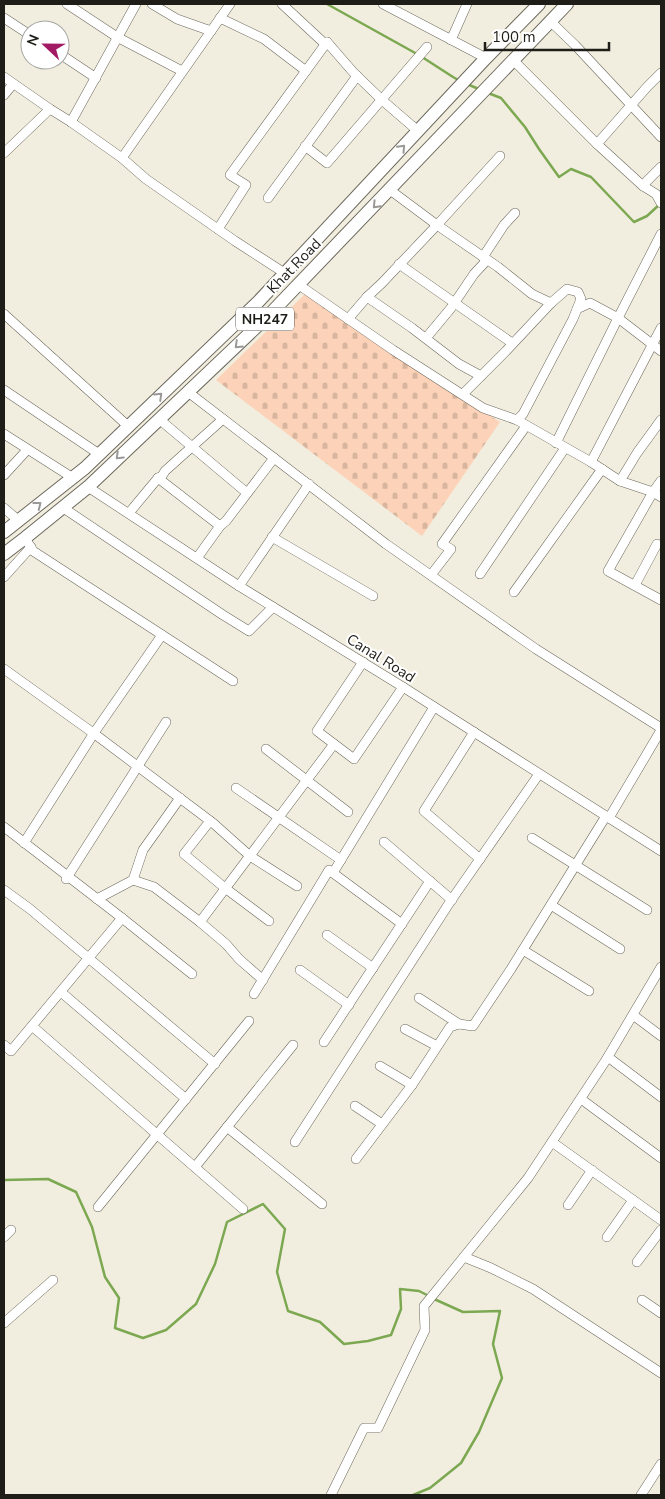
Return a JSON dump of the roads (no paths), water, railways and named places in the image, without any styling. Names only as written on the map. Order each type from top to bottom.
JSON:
[{"type":"highway","name":"Khat Road","points":[[4,532],[73,478],[259,301],[474,70],[539,4]]},
{"type":"highway","name":"Khat Road","points":[[4,554],[28,543],[62,508],[88,487],[299,285],[567,4]]},
{"type":"highway","points":[[286,274],[299,285]]},
{"type":"highway","points":[[73,478],[88,487]]},
{"type":"street","points":[[66,4],[117,37],[182,71]]},
{"type":"street","points":[[71,122],[136,4]]},
{"type":"street","points":[[152,4],[177,19],[211,31]]},
{"type":"street","points":[[122,158],[230,4]]},
{"type":"street","points":[[282,4],[324,43],[327,42],[357,76],[418,131]]},
{"type":"street","points":[[383,4],[486,58]]},
{"type":"street","points":[[452,40],[467,4]]},
{"type":"street","points":[[4,18],[20,28]]},
{"type":"street","points":[[220,18],[264,39],[306,71]]},
{"type":"street","points":[[550,21],[661,137]]},
{"type":"street","points":[[218,229],[246,184],[230,175],[327,42]]},
{"type":"street","points":[[305,146],[327,163],[427,47]]},
{"type":"street","points":[[513,60],[597,144],[643,186],[656,194],[661,203]]},
{"type":"street","points":[[70,61],[96,78]]},
{"type":"street","points":[[597,144],[661,73]]},
{"type":"street","points":[[268,198],[357,76]]},
{"type":"street","points":[[4,78],[71,122],[122,158],[146,179],[286,274]]},
{"type":"street","points":[[4,95],[14,84]]},
{"type":"street","points":[[4,153],[50,109]]},
{"type":"street","points":[[348,319],[500,156]]},
{"type":"street","points":[[643,186],[661,167]]},
{"type":"street","points":[[390,190],[532,294],[551,303]]},
{"type":"street","points":[[426,338],[455,302],[485,258],[504,225],[516,213]]},
{"type":"street","points":[[556,443],[661,234]]},
{"type":"street","points":[[400,264],[512,343]]},
{"type":"street","points":[[299,285],[483,408],[517,420],[591,462],[620,481],[657,495]]},
{"type":"street","points":[[463,394],[551,303],[567,289],[578,292],[581,299],[577,309],[523,414],[517,420]]},
{"type":"street","points":[[367,297],[426,338],[459,364],[481,376]]},
{"type":"street","points":[[577,309],[590,303],[618,318],[661,351]]},
{"type":"street","points":[[4,314],[128,426]]},
{"type":"street","points":[[591,462],[661,328]]},
{"type":"street","points":[[4,390],[99,454]]},
{"type":"street","points":[[188,392],[386,544],[536,649],[661,729],[608,817],[473,1026],[459,1024],[419,998]]},
{"type":"street","points":[[159,419],[247,493]]},
{"type":"street","points":[[129,513],[165,471],[223,419]]},
{"type":"street","points":[[620,481],[637,453],[661,420]]},
{"type":"street","points":[[431,575],[451,549],[442,544],[526,426]]},
{"type":"street","points":[[4,434],[73,478]]},
{"type":"street","points":[[480,574],[565,448]]},
{"type":"street","points":[[4,475],[27,450]]},
{"type":"street","points":[[197,558],[274,458]]},
{"type":"street","points":[[514,592],[602,470]]},
{"type":"street","points":[[158,478],[220,526]]},
{"type":"street","points":[[661,481],[657,495],[608,571],[661,600]]},
{"type":"street","points":[[239,586],[308,484]]},
{"type":"street","name":"Canal Road","points":[[88,487],[239,586],[403,687],[661,851]]},
{"type":"street","points":[[4,508],[19,521]]},
{"type":"street","points":[[62,508],[249,631],[273,607]]},
{"type":"street","points":[[272,537],[373,596]]},
{"type":"street","points":[[634,585],[660,542]]},
{"type":"street","points":[[4,578],[28,543],[33,551],[233,681]]},
{"type":"street","points":[[24,842],[94,733],[162,635]]},
{"type":"street","points":[[363,662],[318,732],[354,759],[403,687]]},
{"type":"street","points":[[4,669],[138,766],[210,821],[250,856],[297,886]]},
{"type":"street","points":[[333,873],[434,707]]},
{"type":"street","points":[[67,878],[166,722]]},
{"type":"street","points":[[474,732],[424,811],[480,859]]},
{"type":"street","points":[[200,922],[334,744]]},
{"type":"street","points":[[266,749],[348,812]]},
{"type":"street","points":[[295,1142],[452,900],[539,774]]},
{"type":"street","points":[[236,788],[341,860]]},
{"type":"street","points":[[97,899],[133,880],[143,850],[180,798]]},
{"type":"street","points":[[210,821],[184,854],[225,888],[270,921]]},
{"type":"street","points":[[4,827],[192,974]]},
{"type":"street","points":[[532,838],[646,910]]},
{"type":"street","points":[[384,842],[452,900]]},
{"type":"street","points":[[254,994],[329,870],[402,924]]},
{"type":"street","points":[[133,880],[154,888],[200,922],[226,944],[239,960],[262,980]]},
{"type":"street","points":[[324,1042],[430,881]]},
{"type":"street","points":[[4,890],[215,1064]]},
{"type":"street","points":[[551,906],[620,949]]},
{"type":"street","points":[[4,1045],[11,1051],[122,918]]},
{"type":"street","points":[[327,935],[373,968]]},
{"type":"street","points":[[523,950],[589,991]]},
{"type":"street","points":[[331,1495],[364,1428],[378,1428],[425,1330],[424,1306],[528,1178],[608,1057],[661,967]]},
{"type":"street","points":[[300,970],[348,1005]]},
{"type":"street","points":[[61,992],[186,1099]]},
{"type":"street","points":[[633,1015],[661,1036]]},
{"type":"street","points":[[98,1207],[249,1021]]},
{"type":"street","points":[[356,1159],[412,1085],[450,1027],[459,1024]]},
{"type":"street","points":[[32,1026],[242,1209]]},
{"type":"street","points":[[405,1029],[437,1046]]},
{"type":"street","points":[[195,1167],[293,1045]]},
{"type":"street","points":[[608,1057],[661,1097]]},
{"type":"street","points":[[380,1066],[412,1085]]},
{"type":"street","points":[[581,1099],[661,1158]]},
{"type":"street","points":[[355,1106],[382,1124]]},
{"type":"street","points":[[227,1127],[322,1204]]},
{"type":"street","points":[[552,1142],[661,1220]]},
{"type":"street","points":[[568,1204],[592,1170]]},
{"type":"street","points":[[607,1236],[633,1200]]},
{"type":"street","points":[[4,1237],[11,1230]]},
{"type":"street","points":[[637,1262],[661,1230]]},
{"type":"street","points":[[464,1257],[533,1289],[661,1372]]},
{"type":"street","points":[[4,1323],[52,1280]]},
{"type":"street","points":[[642,1300],[661,1313]]},
{"type":"street","points":[[642,1495],[661,1464]]},
{"type":"waterway","points":[[327,4],[417,54]]},
{"type":"waterway","points":[[422,57],[460,81]]},
{"type":"waterway","points":[[467,84],[481,90]]},
{"type":"waterway","points":[[488,93],[501,98],[525,127],[559,177],[571,169],[591,177],[634,222],[647,216],[660,204]]},
{"type":"waterway","points":[[4,1180],[48,1179],[76,1192],[92,1227],[105,1277],[119,1298],[115,1328],[143,1338],[166,1330],[196,1304],[215,1264],[227,1222],[263,1204],[285,1229],[277,1272],[288,1311],[320,1322],[344,1344],[368,1341],[391,1335],[401,1309],[400,1289],[419,1291],[429,1296]]},
{"type":"waterway","points":[[413,1495],[430,1488],[461,1463],[479,1432],[502,1378],[493,1344],[500,1311],[463,1312],[434,1299]]}]
